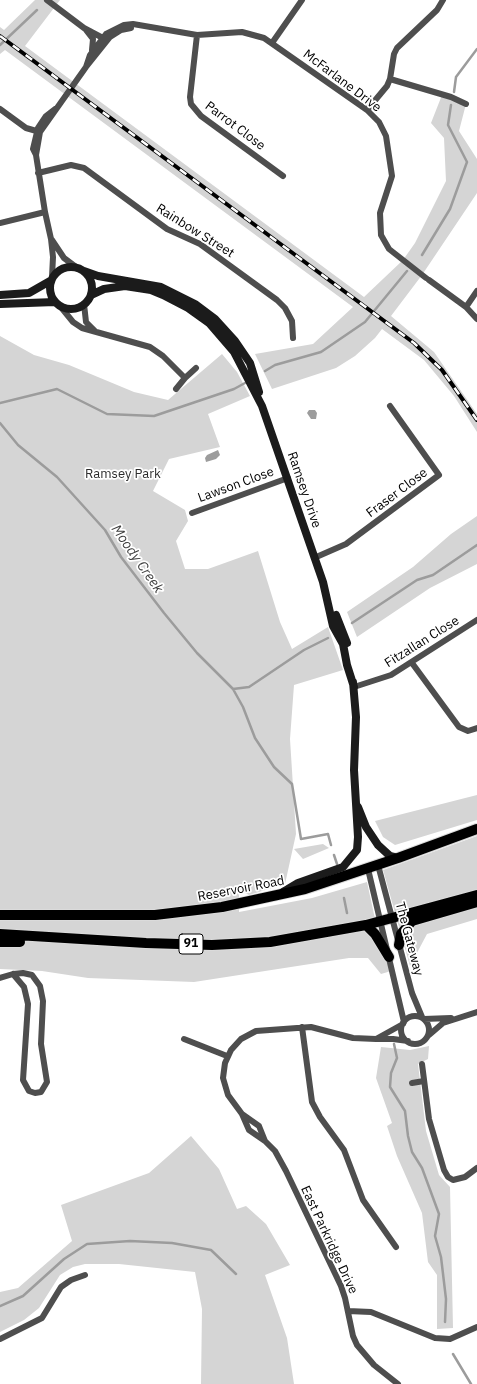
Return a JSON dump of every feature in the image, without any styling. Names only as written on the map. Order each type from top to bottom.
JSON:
[{"type":"main road","points":[[0,295],[28,293],[51,279],[60,269],[71,266],[80,269],[92,282],[91,295],[84,304],[72,309],[58,304],[0,304]]},
{"type":"main road","name":"Ramsey Drive","points":[[80,269],[98,276],[161,287],[185,298],[204,310],[225,328],[243,351],[255,376],[262,406]]},
{"type":"main road","points":[[51,279],[50,292],[58,304]]},
{"type":"main road","name":"Ramsey Drive","points":[[91,295],[114,287],[132,287],[163,295],[188,308],[209,323],[226,341],[242,365],[262,406],[323,582],[333,626],[343,644],[347,665],[354,687],[356,717],[354,770],[358,844],[354,856],[343,867],[298,883],[275,896]]},
{"type":"main road","name":"Ramsey Drive","points":[[355,797],[361,815],[378,846],[390,856],[398,858]]},
{"type":"main road","name":"Reservoir Road","points":[[0,915],[172,914],[222,907],[275,896],[378,865],[477,829]]},
{"type":"main road","name":"91","points":[[0,934],[146,943],[243,944],[289,940],[366,925],[477,895]]},
{"type":"main road","points":[[399,944],[401,934],[412,922],[477,902]]},
{"type":"main road","points":[[366,925],[375,934],[389,957]]},
{"type":"main road","points":[[0,942],[70,939]]},
{"type":"street","points":[[48,0],[103,41]]},
{"type":"street","points":[[272,44],[301,0]]},
{"type":"street","points":[[367,110],[387,86],[397,48],[437,10],[443,0]]},
{"type":"street","name":"McFarlane Drive","points":[[103,41],[121,30],[143,26],[197,35],[250,33],[264,38],[367,110],[379,122],[386,136],[392,176],[380,213],[381,235],[389,249],[466,307],[477,319]]},
{"type":"street","points":[[84,28],[94,42],[86,67]]},
{"type":"street","name":"Parrot Close","points":[[197,35],[190,97],[191,104],[202,116],[284,176]]},
{"type":"street","points":[[90,55],[103,41]]},
{"type":"street","points":[[51,279],[53,258],[51,239],[34,149],[38,132],[46,116],[55,109],[103,41]]},
{"type":"street","points":[[390,79],[451,97],[466,104]]},
{"type":"street","points":[[0,109],[26,128],[38,132]]},
{"type":"street","name":"Rainbow Street","points":[[38,173],[71,165],[84,168],[167,229],[200,244],[277,300],[285,308],[292,321],[293,338]]},
{"type":"street","points":[[0,222],[45,212]]},
{"type":"street","points":[[51,239],[64,258],[80,269]]},
{"type":"street","points":[[466,307],[477,291]]},
{"type":"street","points":[[58,304],[78,326],[150,347],[163,356],[185,378]]},
{"type":"street","points":[[84,304],[86,322],[96,331]]},
{"type":"street","points":[[176,390],[185,378],[196,368]]},
{"type":"street","name":"Fraser Close","points":[[314,558],[346,544],[439,475],[390,406]]},
{"type":"street","name":"Lawson Close","points":[[192,513],[288,478]]},
{"type":"street","name":"Fitzallan Close","points":[[354,687],[380,680],[412,663],[477,620]]},
{"type":"street","points":[[412,663],[459,727],[468,731],[477,728]]},
{"type":"street","name":"The Gateway","points":[[378,865],[414,1000],[423,1018]]},
{"type":"street","name":"The Gateway","points":[[368,868],[403,1023]]},
{"type":"street","points":[[0,978],[13,974],[32,975],[37,980],[42,993],[41,1044],[47,1082],[41,1092],[35,1093],[29,1091],[23,1080],[28,1004],[24,987],[13,974]]},
{"type":"street","points":[[403,1023],[401,1032],[408,1042],[416,1044],[424,1041],[437,1027],[457,1018],[477,1012]]},
{"type":"street","points":[[376,1039],[414,1016],[423,1018],[457,1018]]},
{"type":"street","points":[[423,1018],[429,1029],[427,1037]]},
{"type":"street","points":[[302,1027],[312,1102],[320,1117],[344,1150],[363,1200],[396,1247]]},
{"type":"street","name":"East Parkridge Drive","points":[[398,1384],[374,1365],[357,1346],[353,1336],[341,1286],[286,1171],[275,1151],[266,1141],[249,1130],[242,1114],[228,1095],[225,1087],[223,1070],[227,1056],[241,1039],[256,1031],[302,1027],[322,1029],[353,1038],[393,1039],[408,1042]]},
{"type":"street","points":[[184,1039],[227,1056]]},
{"type":"street","points":[[422,1064],[432,1133],[444,1170],[448,1177],[453,1180],[459,1179],[477,1168]]},
{"type":"street","points":[[412,1083],[424,1082]]},
{"type":"street","name":"East Parkridge Drive","points":[[242,1114],[259,1126],[266,1141]]},
{"type":"street","points":[[0,1339],[42,1318],[61,1287],[71,1280],[85,1275]]},
{"type":"street","points":[[348,1312],[371,1312],[435,1338],[450,1339],[477,1328]]},
{"type":"green space","points":[[35,0],[60,0],[25,46],[364,297],[403,260],[415,243],[446,181],[444,138],[431,123],[442,95],[466,104],[459,131],[477,159],[477,193],[422,275],[391,316],[434,352],[477,414],[477,432],[454,396],[424,360],[382,329],[375,338],[355,356],[336,368],[272,389],[255,354],[313,344],[353,307],[5,50],[0,54],[0,27],[4,30]]},
{"type":"green space","name":"Ramsey Park","points":[[0,336],[34,355],[69,365],[134,392],[168,400],[222,354],[237,372],[250,396],[208,414],[220,447],[169,459],[153,491],[185,510],[188,521],[176,541],[185,569],[208,569],[258,551],[280,622],[292,649],[328,627],[343,670],[294,685],[290,739],[296,834],[285,884],[249,895],[245,893],[239,894],[239,912],[312,898],[367,882],[375,919],[391,971],[381,974],[368,958],[349,958],[194,982],[88,978],[42,971],[0,969]]},
{"type":"green space","points":[[477,516],[477,564],[430,588],[357,637],[347,612],[413,567],[451,534]]},
{"type":"green space","points":[[477,795],[477,820],[395,845],[383,837],[375,821]]},
{"type":"green space","points":[[477,836],[477,919],[427,934],[410,966],[383,870]]},
{"type":"green space","points":[[323,844],[329,848],[303,859],[294,849]]},
{"type":"green space","points":[[429,1046],[428,1059],[418,1064],[426,1131],[439,1175],[450,1187],[453,1328],[437,1329],[437,1275],[428,1262],[422,1213],[397,1156],[387,1126],[392,1123],[376,1078],[381,1047],[410,1050]]},
{"type":"green space","points":[[191,1136],[219,1169],[237,1209],[246,1206],[266,1224],[290,1265],[265,1275],[287,1338],[294,1384],[201,1384],[202,1309],[195,1272],[119,1264],[85,1264],[73,1267],[60,1275],[39,1308],[24,1320],[0,1332],[0,1292],[18,1288],[72,1241],[61,1205],[149,1173]]},
{"type":"shaded area","points":[[309,410],[315,410],[317,413],[316,419],[311,419],[307,413]]},
{"type":"shaded area","points":[[218,450],[220,455],[216,459],[206,462],[205,458],[207,455]]},
{"type":"waterway","points":[[0,45],[37,10]]},
{"type":"waterway","points":[[454,92],[456,77],[477,49]]},
{"type":"waterway","points":[[422,255],[450,209],[467,162],[448,125],[451,105]]},
{"type":"waterway","points":[[265,371],[275,365],[321,352],[365,322],[407,271]]},
{"type":"waterway","points":[[0,403],[57,389],[107,414],[154,416],[234,389],[245,383]]},
{"type":"waterway","name":"Moody Creek","points":[[0,423],[18,445],[57,477],[105,530],[121,557],[164,613],[197,653],[233,689],[249,687],[304,650],[328,638]]},
{"type":"waterway","points":[[352,623],[417,580],[433,575],[477,545]]},
{"type":"waterway","points":[[233,689],[243,707],[255,738],[274,767],[292,784],[301,839],[328,834],[331,845]]},
{"type":"waterway","points":[[334,855],[337,864]]},
{"type":"waterway","points":[[344,898],[347,913]]},
{"type":"waterway","points":[[394,1044],[397,1058],[391,1073],[390,1087],[405,1111],[408,1136],[412,1152],[422,1168],[439,1214],[435,1236],[441,1257],[446,1299],[445,1322]]},
{"type":"waterway","points":[[0,1306],[23,1296],[64,1259],[87,1244],[130,1241],[172,1243],[211,1250],[236,1274]]},
{"type":"waterway","points":[[453,1354],[471,1384]]},
{"type":"railway","points":[[0,36],[414,343],[442,370],[477,420]]}]
